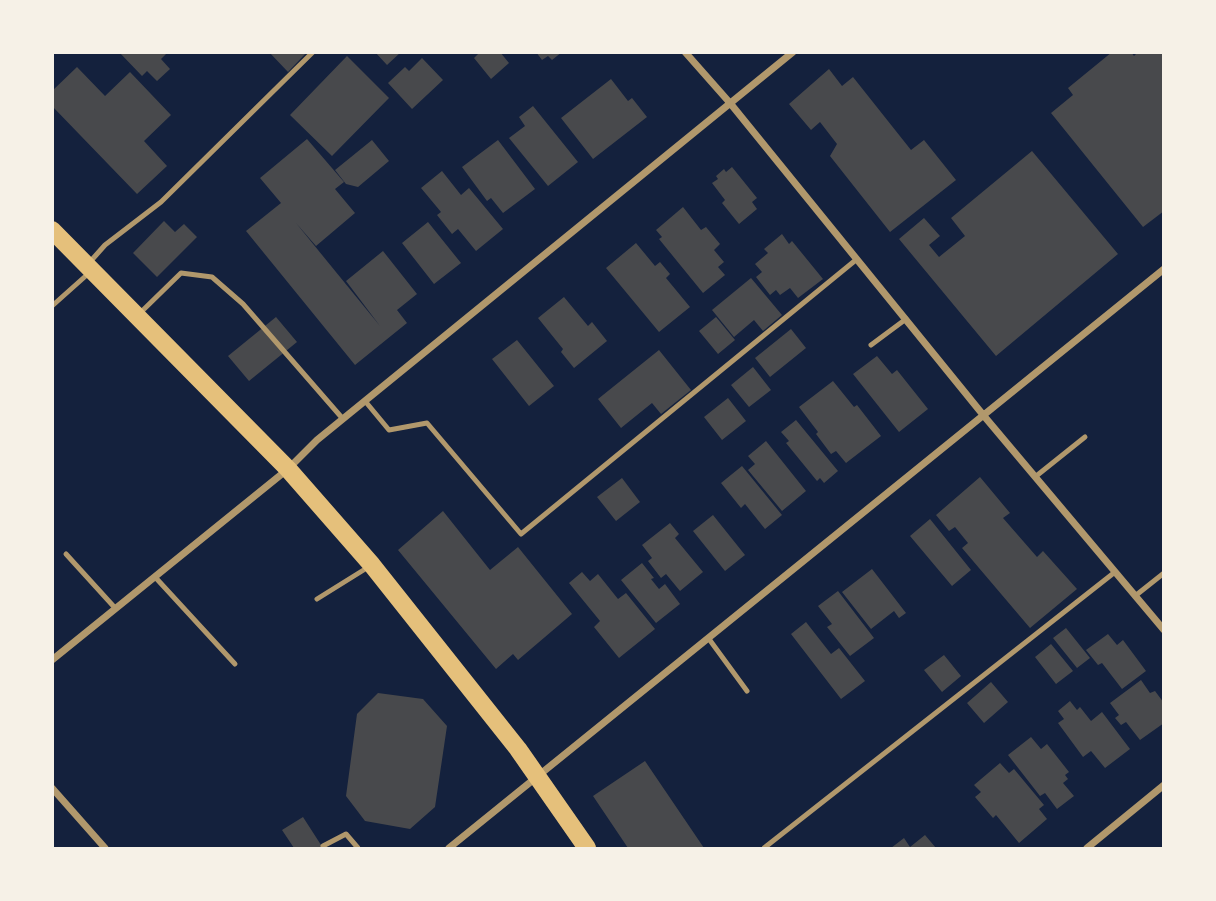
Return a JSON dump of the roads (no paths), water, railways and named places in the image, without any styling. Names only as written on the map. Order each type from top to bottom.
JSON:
[{"type":"main road","points":[[52,230],[288,469],[372,565],[509,738],[587,849]]},
{"type":"street","points":[[685,52],[730,103],[984,416],[1164,630]]},
{"type":"street","points":[[52,660],[793,52]]},
{"type":"street","points":[[449,849],[1164,270]]},
{"type":"street","points":[[1087,849],[1164,785]]},
{"type":"street","points":[[52,789],[105,849]]},
{"type":"lane","points":[[52,306],[89,268],[105,245],[161,202],[313,52]]},
{"type":"lane","points":[[365,401],[389,430],[428,423],[521,534],[857,259]]},
{"type":"lane","points":[[137,316],[181,274],[212,277],[243,304],[343,419]]},
{"type":"lane","points":[[871,345],[906,319]]},
{"type":"lane","points":[[1035,477],[1085,438]]},
{"type":"lane","points":[[66,554],[116,609]]},
{"type":"lane","points":[[317,599],[372,565]]},
{"type":"lane","points":[[764,849],[1115,572]]},
{"type":"lane","points":[[1135,596],[1164,573]]},
{"type":"lane","points":[[155,577],[235,664]]},
{"type":"lane","points":[[709,639],[747,691]]},
{"type":"lane","points":[[324,846],[346,834],[358,849]]}]
